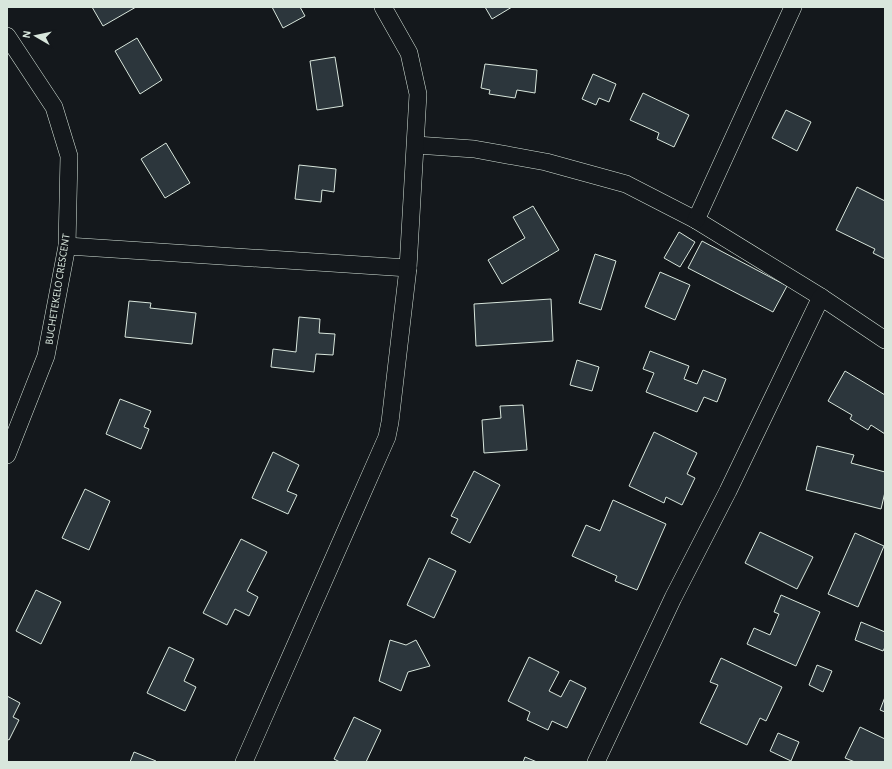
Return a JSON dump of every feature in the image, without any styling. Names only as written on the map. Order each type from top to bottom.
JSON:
[{"type":"street","points":[[244,762],[387,437],[390,422],[408,268],[418,94],[409,53],[383,7]]},
{"type":"street","points":[[696,220],[793,7]]},
{"type":"street","name":"BUCHETEKELO CRESCENT","points":[[7,36],[54,107],[69,156],[67,246],[46,356],[7,455]]},
{"type":"street","points":[[416,145],[474,149],[546,162],[626,184],[696,220],[821,297],[885,340]]},
{"type":"street","points":[[67,246],[408,268]]},
{"type":"street","points":[[596,762],[673,598],[728,491],[821,297]]},
{"type":"building","points":[[92,7],[136,7],[103,26]]},
{"type":"building","points":[[272,7],[300,7],[305,16],[283,28]]},
{"type":"building","points":[[485,7],[512,7],[492,19]]},
{"type":"building","points":[[137,38],[162,80],[140,94],[115,51]]},
{"type":"building","points":[[335,57],[343,106],[317,110],[310,61]]},
{"type":"building","points":[[485,64],[537,70],[535,93],[517,90],[515,98],[489,94],[490,90],[481,88]]},
{"type":"building","points":[[593,74],[616,84],[609,102],[599,98],[596,105],[582,99]]},
{"type":"building","points":[[643,93],[689,115],[674,147],[657,139],[659,133],[630,120]]},
{"type":"building","points":[[786,110],[811,122],[797,151],[772,138]]},
{"type":"building","points":[[166,143],[190,183],[165,198],[141,159]]},
{"type":"building","points":[[299,165],[336,169],[334,192],[322,190],[321,202],[295,199]]},
{"type":"building","points":[[857,187],[885,201],[885,259],[873,253],[875,249],[836,230]]},
{"type":"building","points":[[533,206],[559,250],[502,284],[488,260],[525,238],[513,217]]},
{"type":"building","points":[[679,232],[695,242],[680,267],[664,258]]},
{"type":"building","points":[[702,241],[787,286],[773,312],[688,268]]},
{"type":"building","points":[[595,254],[616,261],[601,310],[579,303]]},
{"type":"building","points":[[660,272],[690,285],[675,320],[645,307]]},
{"type":"building","points":[[551,299],[553,341],[476,346],[474,304]]},
{"type":"building","points":[[129,301],[151,303],[150,308],[196,313],[192,344],[125,337]]},
{"type":"building","points":[[299,317],[320,319],[319,333],[335,334],[333,355],[316,354],[314,372],[271,367],[273,349],[296,352]]},
{"type":"building","points":[[650,351],[689,366],[684,379],[697,384],[703,370],[726,379],[717,402],[704,397],[697,412],[646,392],[654,373],[643,369]]},
{"type":"building","points":[[577,360],[599,367],[592,391],[570,385]]},
{"type":"building","points":[[845,371],[885,395],[885,434],[871,425],[868,430],[850,419],[852,415],[828,401]]},
{"type":"building","points":[[120,399],[151,411],[144,427],[149,429],[141,449],[106,434]]},
{"type":"building","points":[[523,405],[527,450],[484,453],[482,420],[501,418],[500,406]]},
{"type":"building","points":[[654,432],[697,453],[687,474],[695,478],[682,505],[666,497],[664,503],[629,486]]},
{"type":"building","points":[[817,446],[854,455],[851,463],[885,472],[885,492],[881,509],[806,490]]},
{"type":"building","points":[[273,452],[299,465],[287,491],[297,495],[288,514],[252,498]]},
{"type":"building","points":[[474,471],[500,485],[470,543],[451,533],[458,519],[451,516]]},
{"type":"building","points":[[85,489],[110,501],[89,550],[62,538]]},
{"type":"building","points":[[613,500],[666,524],[637,590],[615,581],[617,576],[572,556],[586,525],[600,531]]},
{"type":"building","points":[[760,532],[813,557],[797,589],[745,563]]},
{"type":"building","points":[[855,533],[884,546],[858,607],[828,594]]},
{"type":"building","points":[[241,539],[267,552],[247,591],[258,597],[249,616],[235,609],[227,625],[203,613]]},
{"type":"building","points":[[429,558],[456,571],[434,618],[407,605]]},
{"type":"building","points":[[36,590],[61,602],[41,644],[16,631]]},
{"type":"building","points":[[781,595],[820,612],[796,666],[747,644],[754,628],[770,635],[779,614],[774,612]]},
{"type":"building","points":[[861,622],[885,632],[885,647],[883,651],[855,640]]},
{"type":"building","points":[[390,640],[406,645],[416,640],[430,666],[408,672],[401,691],[379,681]]},
{"type":"building","points":[[169,647],[194,659],[184,681],[196,687],[185,711],[147,693]]},
{"type":"building","points":[[529,657],[559,672],[549,691],[561,697],[570,680],[586,688],[567,728],[552,721],[548,730],[527,720],[530,712],[508,701]]},
{"type":"building","points":[[721,658],[782,687],[766,721],[760,718],[747,745],[700,723],[718,685],[710,682]]},
{"type":"building","points":[[817,665],[832,671],[823,692],[809,685]]},
{"type":"building","points":[[7,696],[20,703],[13,717],[19,720],[9,740],[7,739]]},
{"type":"building","points":[[885,697],[885,712],[880,710]]},
{"type":"building","points":[[354,717],[381,730],[366,762],[340,762],[334,759]]},
{"type":"building","points":[[860,727],[885,739],[885,762],[855,762],[845,758]]},
{"type":"building","points":[[778,733],[799,742],[791,761],[770,751]]},
{"type":"building","points":[[134,752],[156,761],[130,762]]},
{"type":"building","points":[[525,757],[537,762],[523,762]]}]
